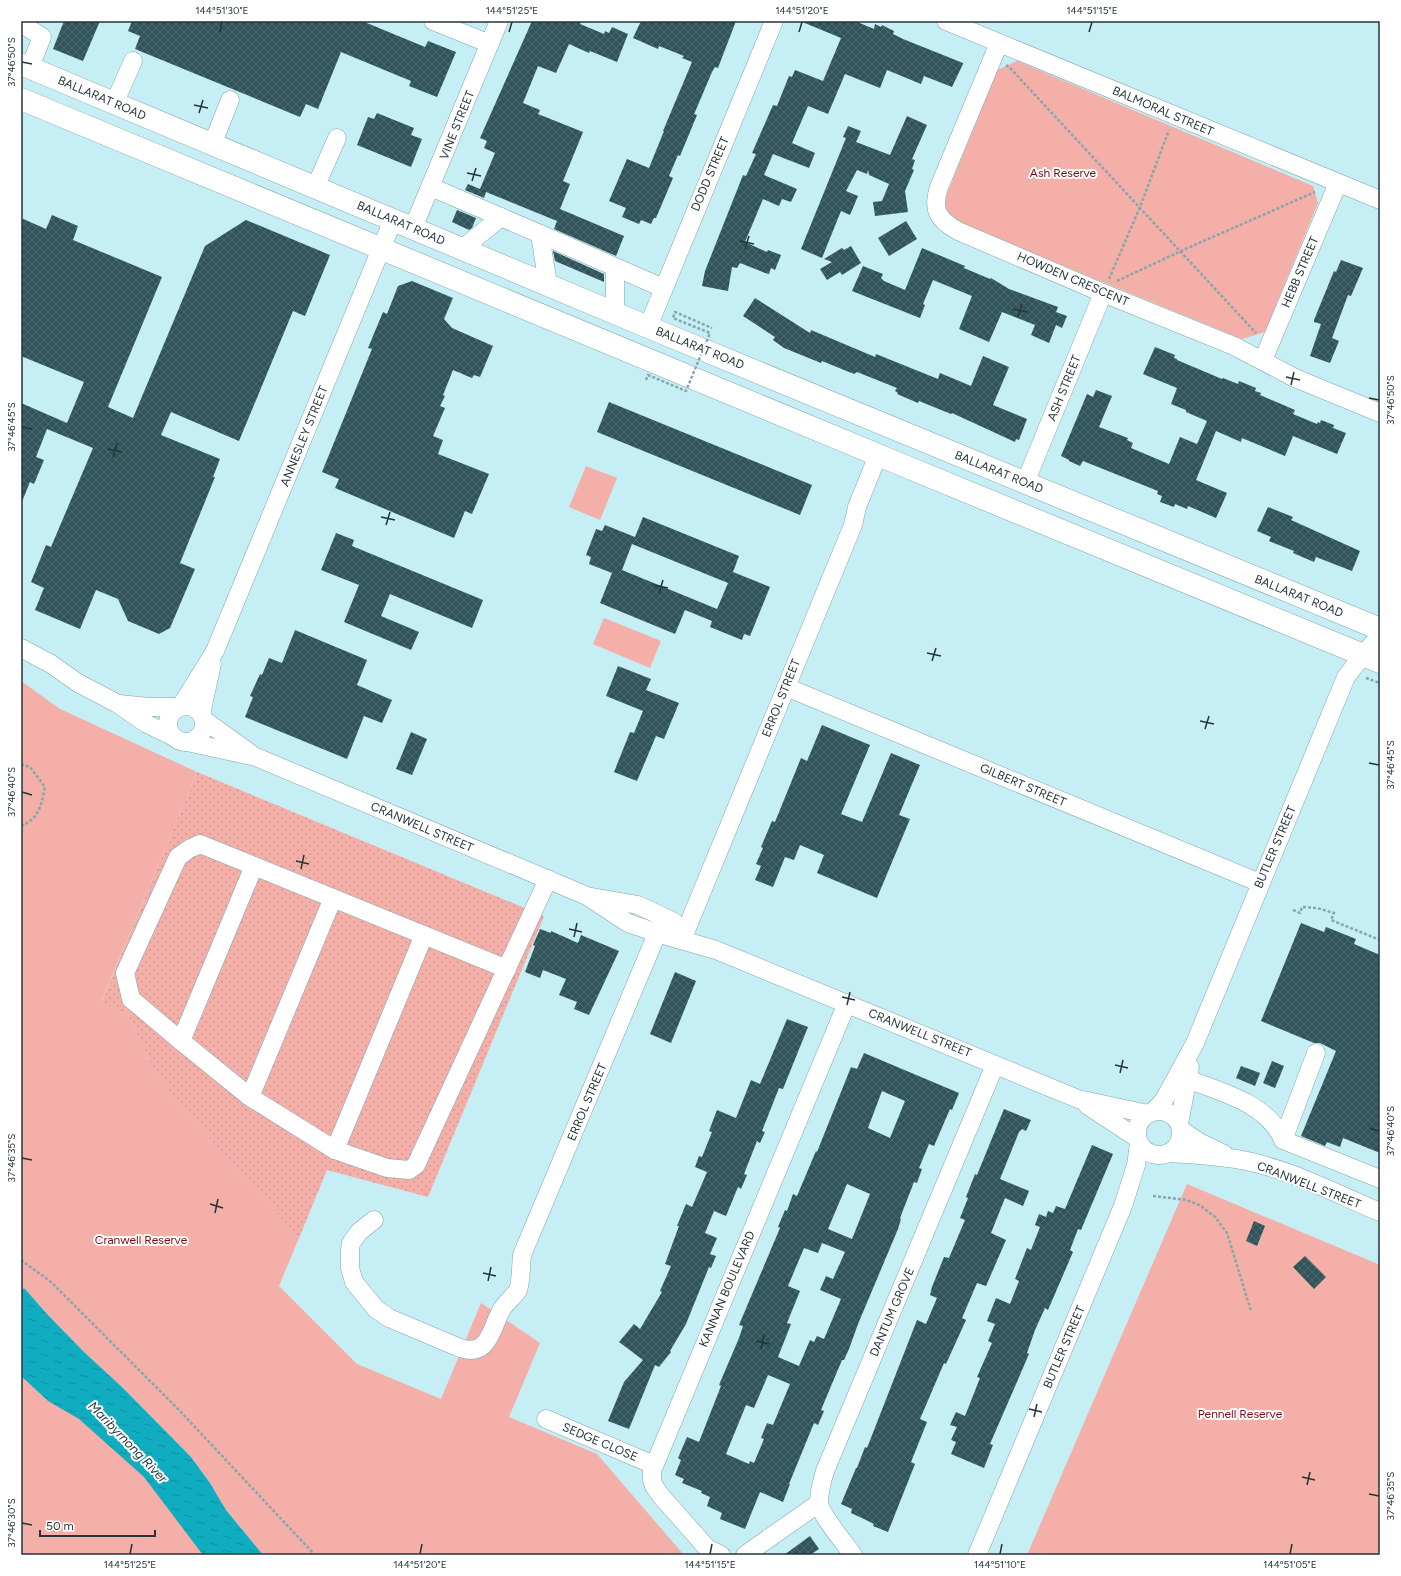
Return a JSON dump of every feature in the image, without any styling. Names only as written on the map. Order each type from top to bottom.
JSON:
[{"type":"highway","name":"BALLARAT ROAD","points":[[25,66],[615,313],[1380,629]]},
{"type":"highway","points":[[21,99],[381,250],[1371,658]]},
{"type":"street","points":[[23,21],[22,24],[42,37],[25,66]]},
{"type":"street","points":[[434,21],[490,44]]},
{"type":"street","name":"VINE STREET","points":[[413,228],[499,21]]},
{"type":"street","name":"DODD STREET","points":[[648,326],[774,21]]},
{"type":"street","name":"BALMORAL STREET","points":[[946,21],[1380,200]]},
{"type":"street","name":"HOWDEN CRESCENT","points":[[999,43],[939,187],[935,204],[942,220],[958,231],[1103,293],[1234,346],[1295,378],[1380,413]]},
{"type":"street","points":[[114,104],[133,61]]},
{"type":"street","points":[[212,145],[230,100]]},
{"type":"street","points":[[315,188],[337,138]]},
{"type":"street","name":"HEBB STREET","points":[[1263,360],[1338,183]]},
{"type":"street","points":[[431,187],[663,288]]},
{"type":"street","points":[[462,249],[502,217]]},
{"type":"street","name":"ANNESLEY STREET","points":[[179,706],[215,651],[393,220]]},
{"type":"street","points":[[540,234],[548,285]]},
{"type":"street","points":[[615,268],[615,313]]},
{"type":"street","name":"ASH STREET","points":[[1025,483],[1103,293]]},
{"type":"street","name":"ERROL STREET","points":[[684,934],[853,525],[857,507],[878,455]]},
{"type":"street","name":"BUTLER STREET","points":[[1180,1126],[1183,1078],[1195,1043],[1260,883],[1346,677],[1371,658],[1380,635]]},
{"type":"street","name":"CRANWELL STREET","points":[[21,648],[51,664],[78,683],[118,704],[147,724],[180,739],[256,757],[587,896],[628,923],[657,934],[684,934]]},
{"type":"street","name":"ANNESLEY STREET","points":[[203,717],[215,651]]},
{"type":"street","name":"GILBERT STREET","points":[[786,687],[1260,883]]},
{"type":"street","name":"CRANWELL STREET","points":[[118,704],[149,707],[179,706]]},
{"type":"street","points":[[179,706],[192,706],[203,717],[202,732],[193,741],[180,739],[169,731],[168,720],[173,710],[179,706]]},
{"type":"street","name":"CRANWELL STREET","points":[[203,717],[256,757]]},
{"type":"street","points":[[507,969],[200,844],[189,849],[178,857],[126,973],[131,999],[181,1042],[250,1097],[334,1150],[387,1168],[409,1170],[416,1164],[507,969],[548,879]]},
{"type":"street","points":[[181,1042],[254,866]]},
{"type":"street","name":"CRANWELL STREET","points":[[587,896],[638,905],[664,917],[684,934],[716,950],[1078,1099],[1151,1113]]},
{"type":"street","points":[[250,1097],[333,898]]},
{"type":"street","name":"ERROL STREET","points":[[374,1220],[359,1232],[352,1243],[350,1250],[350,1268],[354,1282],[376,1309],[389,1318],[460,1348],[471,1350],[479,1349],[489,1339],[501,1311],[518,1289],[522,1256],[664,917]]},
{"type":"street","points":[[334,1150],[424,936]]},
{"type":"street","name":"KANNAN BOULEVARD","points":[[721,1555],[707,1548],[661,1496],[654,1486],[652,1471],[847,1003]]},
{"type":"street","points":[[1283,1140],[1316,1053]]},
{"type":"street","name":"DANTUM GROVE","points":[[819,1503],[820,1486],[825,1471],[995,1065]]},
{"type":"street","points":[[1183,1078],[1240,1100],[1256,1109],[1279,1130],[1283,1140],[1380,1178]]},
{"type":"street","name":"BUTLER STREET","points":[[1151,1113],[1183,1078]]},
{"type":"street","name":"CRANWELL STREET","points":[[1078,1099],[1138,1141]]},
{"type":"street","points":[[1151,1113],[1168,1113],[1174,1117],[1180,1126],[1181,1138],[1178,1145],[1166,1154],[1156,1155],[1150,1153],[1138,1141],[1138,1124],[1142,1118],[1151,1113]]},
{"type":"street","name":"CRANWELL STREET","points":[[1180,1126],[1212,1149],[1237,1160],[1280,1171],[1380,1212]]},
{"type":"street","name":"BUTLER STREET","points":[[977,1555],[1123,1206],[1136,1165],[1138,1141]]},
{"type":"street","name":"BUTLER STREET","points":[[1123,1206],[1135,1186],[1149,1169],[1166,1154]]},
{"type":"street","name":"CRANWELL STREET","points":[[1166,1154],[1237,1160]]},
{"type":"street","name":"SEDGE CLOSE","points":[[546,1419],[654,1465]]},
{"type":"street","points":[[745,1555],[819,1503],[823,1512],[853,1555]]},
{"type":"path","points":[[1000,62],[1011,68],[1256,333]]},
{"type":"path","points":[[1103,293],[1140,207],[1171,127]]},
{"type":"path","points":[[1103,293],[1120,278],[1316,192]]},
{"type":"path","points":[[646,380],[648,375],[686,391],[710,333],[673,318],[675,312],[712,328]]},
{"type":"path","points":[[21,764],[30,767],[45,787],[39,810],[29,822],[21,826]]},
{"type":"path","points":[[1293,910],[1300,913],[1302,907],[1326,910],[1334,913],[1331,920],[1380,940]]},
{"type":"path","points":[[1154,1196],[1187,1200],[1201,1206],[1215,1217],[1227,1233],[1251,1311]]},
{"type":"path","points":[[21,1260],[51,1282],[178,1409],[315,1555]]},
{"type":"green space","name":"Ash Reserve","points":[[1017,61],[1313,186],[1318,203],[1265,332],[1242,339],[956,222],[946,210],[945,203],[947,194],[997,70]]},
{"type":"green space","points":[[586,466],[617,478],[600,520],[569,507]]},
{"type":"green space","points":[[604,618],[661,641],[650,668],[593,644]]},
{"type":"green space","name":"Cranwell Reserve","points":[[21,681],[60,709],[197,772],[101,1002],[128,1014],[149,1061],[175,1099],[299,1238],[279,1286],[357,1364],[441,1399],[481,1303],[540,1343],[509,1417],[597,1454],[684,1555],[263,1555],[226,1510],[210,1483],[191,1457],[123,1388],[84,1352],[25,1289],[21,1288]]},
{"type":"green space","points":[[197,772],[544,916],[428,1197],[327,1170],[299,1238],[175,1099],[149,1061],[128,1014],[101,1003]]},
{"type":"green space","name":"Pennell Reserve","points":[[1187,1184],[1380,1265],[1380,1555],[1027,1555]]},
{"type":"green space","points":[[21,1376],[48,1401],[100,1412],[227,1555],[21,1555]]},
{"type":"water","name":"Maribyrnong River","points":[[21,1288],[25,1289],[84,1352],[123,1388],[191,1457],[210,1483],[226,1510],[263,1555],[203,1555],[144,1477],[79,1419],[48,1401],[21,1376]]},
{"type":"building","points":[[64,21],[100,21],[83,61],[53,49]]},
{"type":"building","points":[[132,21],[362,21],[425,47],[428,41],[456,52],[437,97],[409,86],[411,81],[341,52],[318,109],[306,104],[300,117],[135,49],[140,36],[128,31]]},
{"type":"building","points":[[532,21],[581,21],[580,24],[604,34],[605,31],[609,33],[612,27],[628,34],[617,62],[590,51],[589,53],[569,44],[556,73],[538,66],[523,103],[540,110],[538,114],[583,132],[563,181],[570,184],[560,209],[624,236],[616,256],[554,229],[557,221],[486,192],[484,198],[465,190],[468,184],[480,189],[495,153],[484,148],[487,141],[480,138]]},
{"type":"building","points":[[641,21],[736,21],[718,68],[715,67],[712,72],[694,114],[697,115],[680,156],[678,155],[669,176],[673,178],[656,218],[654,218],[651,224],[641,220],[639,224],[622,217],[626,208],[609,201],[627,159],[649,168],[692,62],[682,58],[684,56],[659,46],[658,49],[633,38]]},
{"type":"building","points":[[800,21],[855,21],[874,29],[875,24],[881,27],[882,25],[894,31],[893,34],[903,39],[963,64],[952,87],[924,76],[921,84],[887,70],[880,88],[845,74],[828,114],[808,106],[792,143],[815,153],[809,168],[773,154],[764,175],[797,189],[791,202],[782,199],[779,206],[763,199],[745,242],[767,252],[768,250],[781,255],[775,270],[771,268],[769,274],[740,263],[737,268],[732,267],[728,291],[702,286],[705,271],[743,175],[746,176],[756,154],[752,153],[773,105],[777,106],[789,76],[792,77],[795,70],[823,81],[841,38]]},
{"type":"building","points":[[377,113],[414,128],[411,135],[422,139],[411,167],[357,145],[368,117],[374,119]]},
{"type":"building","points":[[907,116],[927,125],[912,159],[915,160],[912,169],[914,170],[905,191],[908,212],[875,216],[873,202],[882,201],[889,184],[869,175],[868,170],[867,174],[857,170],[846,191],[858,196],[850,215],[841,211],[822,258],[801,249],[846,138],[843,137],[848,126],[861,131],[856,142],[890,155]]},
{"type":"building","points":[[457,210],[476,218],[472,228],[469,230],[452,222]]},
{"type":"building","points":[[52,215],[78,226],[73,240],[162,277],[108,407],[133,418],[205,246],[246,220],[330,255],[305,316],[293,311],[239,441],[171,412],[161,435],[220,459],[213,477],[215,477],[180,563],[195,569],[170,628],[159,634],[128,621],[118,599],[96,590],[80,629],[35,610],[44,588],[31,582],[46,545],[51,547],[93,448],[47,429],[36,457],[44,460],[34,484],[30,482],[21,504],[21,403],[67,423],[84,382],[21,356],[21,218],[46,229]]},
{"type":"building","points":[[906,221],[917,239],[889,256],[878,238]]},
{"type":"building","points":[[851,246],[861,263],[842,275],[840,272],[827,280],[820,269],[832,262],[824,259],[842,248],[844,250]]},
{"type":"building","points":[[922,248],[965,266],[964,268],[990,279],[991,278],[1009,289],[1058,307],[1056,312],[1067,316],[1062,328],[1056,325],[1049,343],[1031,335],[1035,325],[1002,312],[989,342],[959,329],[972,296],[933,280],[923,304],[925,305],[920,318],[852,291],[863,266],[883,274],[881,278],[884,281],[905,290]]},
{"type":"building","points":[[553,251],[604,274],[604,282],[555,261]]},
{"type":"building","points":[[1341,260],[1363,268],[1351,296],[1348,295],[1332,338],[1339,341],[1330,363],[1310,356],[1321,324],[1314,322],[1314,320],[1334,271],[1336,272]]},
{"type":"building","points":[[412,281],[453,298],[444,319],[452,328],[493,346],[480,377],[474,375],[472,378],[453,370],[443,395],[445,396],[440,406],[445,408],[433,436],[443,440],[438,454],[489,474],[472,514],[465,511],[454,538],[335,488],[339,479],[322,472],[372,349],[368,348],[383,312],[387,314],[398,286]]},
{"type":"building","points":[[755,298],[810,333],[811,330],[875,357],[876,354],[938,379],[940,373],[971,386],[983,356],[1009,367],[993,405],[1027,419],[1019,440],[1016,439],[1015,442],[952,413],[951,414],[919,401],[918,403],[897,394],[898,393],[895,391],[897,388],[857,372],[854,374],[784,348],[773,340],[775,337],[743,316]]},
{"type":"building","points":[[1155,347],[1175,355],[1174,358],[1177,360],[1222,379],[1223,378],[1238,384],[1239,381],[1256,388],[1255,391],[1261,393],[1260,395],[1295,410],[1293,414],[1317,424],[1318,422],[1320,423],[1321,420],[1334,425],[1333,428],[1346,433],[1337,454],[1293,436],[1285,456],[1242,438],[1241,442],[1216,431],[1196,480],[1227,493],[1216,518],[1188,506],[1187,509],[1175,504],[1174,507],[1160,502],[1162,496],[1157,494],[1158,491],[1083,461],[1080,466],[1061,456],[1087,394],[1093,397],[1096,390],[1112,396],[1099,427],[1128,438],[1127,440],[1133,443],[1131,448],[1169,464],[1180,437],[1197,444],[1207,421],[1171,404],[1177,388],[1143,374]]},
{"type":"building","points":[[609,402],[812,485],[800,515],[597,432]]},
{"type":"building","points":[[1268,507],[1293,517],[1291,520],[1360,551],[1352,571],[1316,557],[1314,562],[1293,553],[1294,551],[1269,541],[1271,537],[1257,531]]},
{"type":"building","points":[[643,517],[739,556],[733,572],[770,587],[750,636],[744,634],[742,640],[710,627],[712,621],[685,610],[675,634],[600,603],[612,573],[589,564],[591,557],[586,555],[596,529],[602,531],[605,525],[635,537]],"holes":[[[632,544],[728,583],[717,609],[622,570]]]},
{"type":"building","points":[[336,533],[354,540],[352,546],[483,600],[472,628],[390,594],[381,616],[419,632],[411,650],[344,622],[359,585],[321,570]]},
{"type":"building","points":[[295,630],[367,660],[357,685],[392,700],[382,723],[364,716],[347,759],[245,717],[253,697],[250,696],[260,674],[262,675],[269,658],[282,663]]},
{"type":"building","points":[[618,666],[651,679],[646,690],[679,703],[664,739],[656,736],[637,781],[614,772],[630,732],[634,733],[643,711],[606,696]]},
{"type":"building","points":[[822,725],[870,745],[841,814],[862,822],[891,753],[920,765],[899,815],[910,819],[877,898],[817,873],[824,855],[800,845],[794,860],[785,857],[773,887],[755,880],[761,866],[756,864],[763,848],[761,847],[772,821],[775,822],[801,758],[807,761]]},
{"type":"building","points":[[411,732],[427,739],[412,775],[396,769]]},
{"type":"building","points":[[1301,923],[1324,932],[1326,927],[1356,939],[1354,944],[1380,955],[1380,1153],[1343,1138],[1340,1147],[1327,1142],[1325,1146],[1301,1136],[1336,1051],[1320,1043],[1314,1043],[1261,1021]]},
{"type":"building","points":[[540,929],[551,933],[551,931],[578,943],[581,935],[619,951],[589,1015],[574,1009],[577,1002],[559,995],[566,979],[543,970],[540,978],[525,972],[535,946],[533,945]]},
{"type":"building","points":[[675,972],[696,981],[671,1043],[650,1034]]},
{"type":"building","points":[[787,1019],[808,1027],[783,1089],[779,1088],[762,1131],[765,1132],[760,1143],[757,1141],[744,1174],[747,1175],[741,1189],[738,1187],[726,1216],[714,1211],[705,1233],[717,1238],[710,1254],[716,1256],[711,1268],[709,1267],[686,1324],[670,1351],[671,1352],[659,1367],[655,1365],[629,1429],[608,1421],[624,1382],[643,1360],[619,1342],[634,1324],[640,1329],[662,1292],[660,1291],[671,1266],[665,1264],[679,1226],[677,1226],[686,1204],[692,1207],[707,1172],[695,1167],[699,1156],[702,1157],[712,1132],[709,1131],[717,1110],[736,1118],[751,1080],[760,1084]]},
{"type":"building","points":[[864,1053],[959,1093],[952,1110],[950,1109],[934,1146],[929,1144],[919,1168],[922,1169],[917,1183],[914,1182],[900,1218],[898,1229],[849,1349],[844,1360],[842,1360],[821,1410],[824,1411],[818,1425],[814,1423],[783,1502],[760,1492],[745,1529],[720,1519],[722,1513],[707,1506],[710,1497],[701,1493],[702,1491],[682,1483],[684,1479],[675,1475],[681,1460],[678,1458],[687,1437],[699,1442],[721,1386],[719,1385],[739,1338],[743,1326],[739,1325],[780,1228],[778,1227],[785,1210],[787,1211],[793,1194],[797,1196],[816,1151],[817,1152],[851,1067],[857,1069]],"holes":[[[882,1091],[905,1101],[890,1138],[868,1128]],[[847,1184],[870,1194],[852,1239],[828,1229]],[[822,1243],[845,1252],[833,1279],[826,1276],[820,1290],[841,1299],[824,1339],[817,1336],[814,1342],[810,1340],[799,1366],[778,1357],[791,1324],[787,1323],[800,1291],[788,1286],[804,1248],[818,1253]],[[768,1375],[790,1384],[773,1425],[767,1423],[761,1438],[764,1439],[754,1463],[750,1461],[749,1464],[726,1454],[746,1405],[754,1408]]]},
{"type":"building","points":[[1272,1061],[1284,1066],[1275,1088],[1263,1083]]},
{"type":"building","points":[[1241,1066],[1260,1073],[1255,1086],[1236,1078]]},
{"type":"building","points":[[1004,1109],[1031,1120],[1026,1131],[1022,1129],[1019,1132],[1000,1179],[1029,1191],[1023,1206],[1005,1198],[991,1233],[1006,1240],[986,1286],[977,1283],[962,1318],[966,1320],[946,1364],[944,1363],[920,1419],[927,1422],[911,1462],[915,1464],[888,1532],[873,1526],[874,1524],[851,1513],[852,1509],[841,1504],[865,1447],[867,1448],[917,1320],[926,1324],[937,1298],[930,1295],[932,1287],[944,1257],[949,1258],[965,1220],[960,1218],[968,1198],[966,1197],[975,1174],[977,1175]]},
{"type":"building","points":[[1092,1145],[1113,1154],[1081,1230],[1078,1229],[1070,1250],[1073,1252],[1048,1310],[1045,1308],[1035,1330],[1027,1353],[1029,1354],[990,1444],[993,1445],[984,1468],[951,1454],[956,1442],[951,1440],[957,1427],[950,1425],[956,1412],[965,1416],[980,1378],[977,1377],[992,1343],[988,1341],[995,1324],[987,1321],[996,1298],[1010,1304],[1019,1281],[1015,1279],[1027,1248],[1031,1250],[1040,1227],[1035,1225],[1039,1214],[1046,1217],[1048,1211],[1053,1213],[1056,1206],[1065,1209]]},
{"type":"building","points":[[1254,1221],[1265,1226],[1257,1246],[1246,1241]]},
{"type":"building","points":[[1305,1256],[1326,1277],[1314,1289],[1293,1267]]},
{"type":"building","points":[[810,1536],[819,1549],[810,1555],[784,1555]]}]
